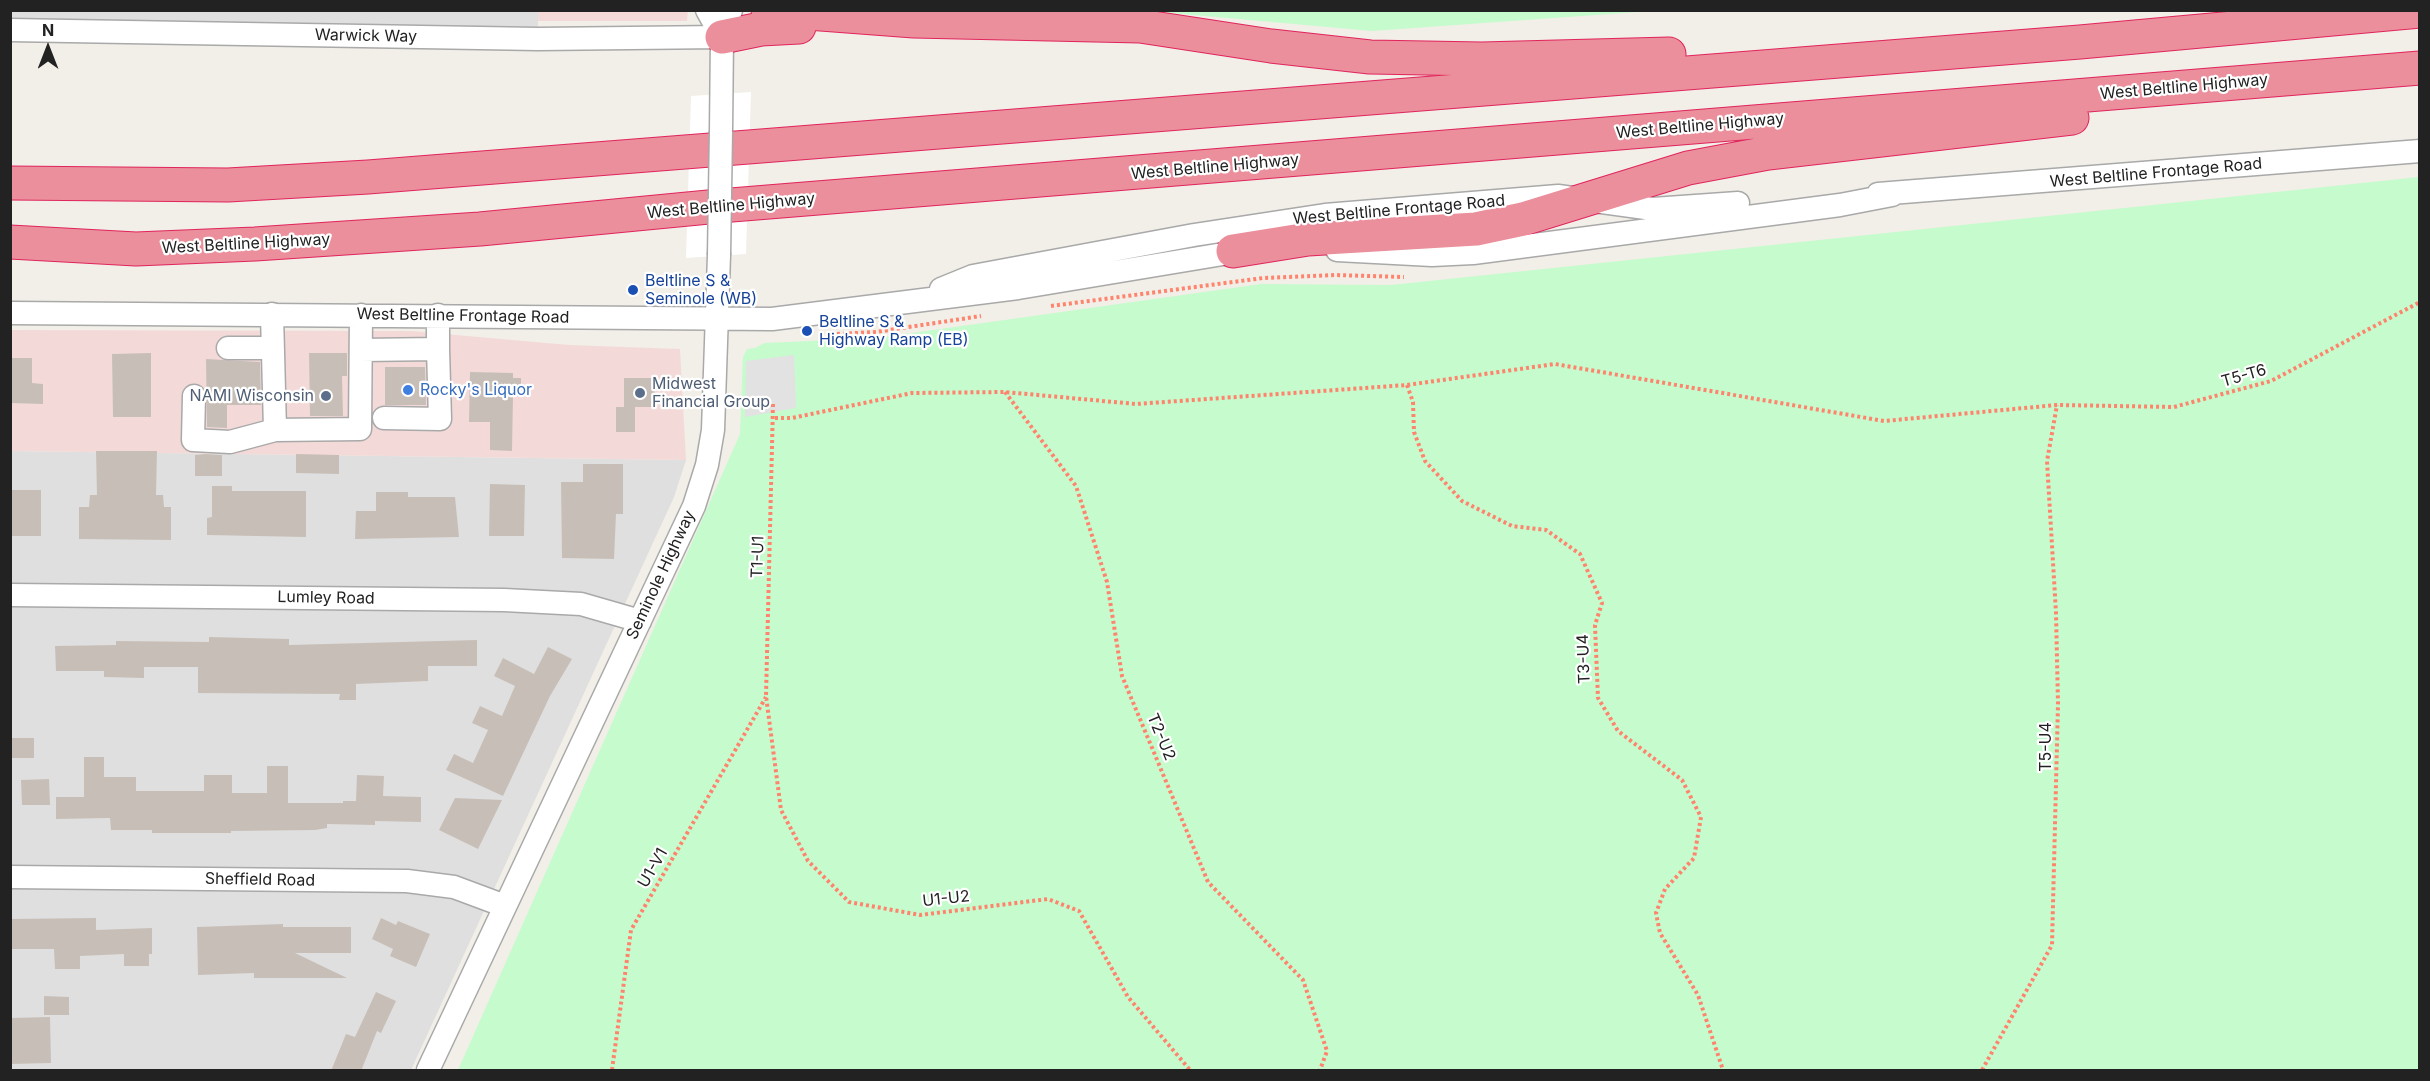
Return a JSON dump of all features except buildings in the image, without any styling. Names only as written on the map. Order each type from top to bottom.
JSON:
[{"type":"highway","points":[[768,10],[915,21],[1140,26],[1271,46],[1370,57],[1428,59],[2080,42]]},
{"type":"highway","points":[[10,183],[228,185],[439,172],[2080,42],[2420,11]]},
{"type":"highway","points":[[720,19],[766,28],[915,21]]},
{"type":"highway","points":[[1233,251],[1308,239],[1476,229],[1523,219],[1688,168],[1768,153],[2126,111],[2414,68]]},
{"type":"highway","name":"West Beltline Highway","points":[[10,242],[136,249],[255,244],[480,229],[718,206],[2414,68]]},
{"type":"highway","points":[[10,162],[228,185]]},
{"type":"highway","points":[[10,252],[136,249]]},
{"type":"street","name":"Warwick Way","points":[[10,30],[538,39],[720,19]]},
{"type":"street","name":"Seminole Highway","points":[[428,1071],[694,506],[707,465],[713,430],[719,255],[722,94],[720,19]]},
{"type":"street","name":"West Beltline Frontage Road","points":[[10,313],[438,315],[772,320],[1018,288],[1233,251],[1289,248],[1432,255],[1473,253],[1840,205],[1892,195],[2420,151]]},
{"type":"street","name":"West Beltline Frontage Road","points":[[914,300],[973,276],[1285,220],[1558,196],[1653,209],[1839,193],[1892,195]]},
{"type":"street","points":[[272,314],[275,430]]},
{"type":"street","points":[[194,396],[194,440],[230,442],[275,430],[360,429],[361,315]]},
{"type":"street","points":[[384,418],[440,419],[438,315]]},
{"type":"street","points":[[228,348],[272,348]]},
{"type":"street","points":[[361,350],[438,349]]},
{"type":"street","name":"Lumley Road","points":[[10,595],[504,600],[581,604],[640,621]]},
{"type":"street","name":"Sheffield Road","points":[[10,877],[407,881],[454,887],[505,906]]},
{"type":"path","points":[[1046,307],[1263,278],[1335,275],[1412,277]]},
{"type":"path","name":"T5-T6","points":[[775,418],[792,418],[912,393],[1005,392],[1136,404],[1407,385],[1555,364],[1884,421],[2057,405],[2174,407],[2271,381],[2420,302]]},
{"type":"path","points":[[832,335],[876,332],[989,315]]},
{"type":"path","name":"T3-U4","points":[[1407,385],[1413,402],[1414,432],[1425,461],[1462,501],[1512,526],[1546,530],[1580,554],[1602,603],[1595,625],[1598,698],[1618,731],[1682,780],[1701,817],[1694,858],[1665,889],[1656,913],[1660,933],[1698,995],[1723,1071]]},
{"type":"path","name":"T2-U2","points":[[1005,392],[1076,486],[1107,582],[1122,676],[1208,882],[1303,980],[1328,1051],[1320,1071]]},
{"type":"path","name":"T1-U1","points":[[766,696],[775,418],[773,404]]},
{"type":"path","name":"T5-U4","points":[[1982,1071],[2052,945],[2058,704],[2056,613],[2047,461],[2057,405]]},
{"type":"path","name":"U1-V1","points":[[612,1071],[631,930],[766,696]]},
{"type":"path","name":"U1-U2","points":[[766,696],[781,810],[808,861],[849,902],[920,915],[1048,898],[1079,911],[1128,997],[1190,1071]]},
{"type":"shaded area","points":[[11,10],[538,11],[538,39],[11,30]]},
{"type":"shaded area","points":[[538,11],[688,11],[687,21],[538,21]]},
{"type":"shaded area","points":[[11,330],[411,331],[569,345],[680,349],[686,460],[11,451]]},
{"type":"shaded area","points":[[794,355],[796,408],[745,417],[746,361]]},
{"type":"shaded area","points":[[11,451],[686,460],[674,497],[411,1070],[11,1070]]},
{"type":"green space","points":[[1149,10],[1652,11],[1372,31]]},
{"type":"green space","points":[[2419,177],[2419,1070],[458,1070],[740,434],[743,357],[747,349],[764,343],[876,338],[1261,284],[1391,285]]},
{"type":"pier","points":[[751,92],[746,254],[686,258],[691,96]]},
{"type":"place","name":"Beltline S & Seminole (WB)","points":[[633,290]]},
{"type":"place","name":"Beltline S & Highway Ramp (EB)","points":[[807,331]]},
{"type":"place","name":"Rocky's Liquor","points":[[408,390]]},
{"type":"place","name":"Midwest Financial Group","points":[[640,393]]},
{"type":"place","name":"NAMI Wisconsin","points":[[326,396]]}]
